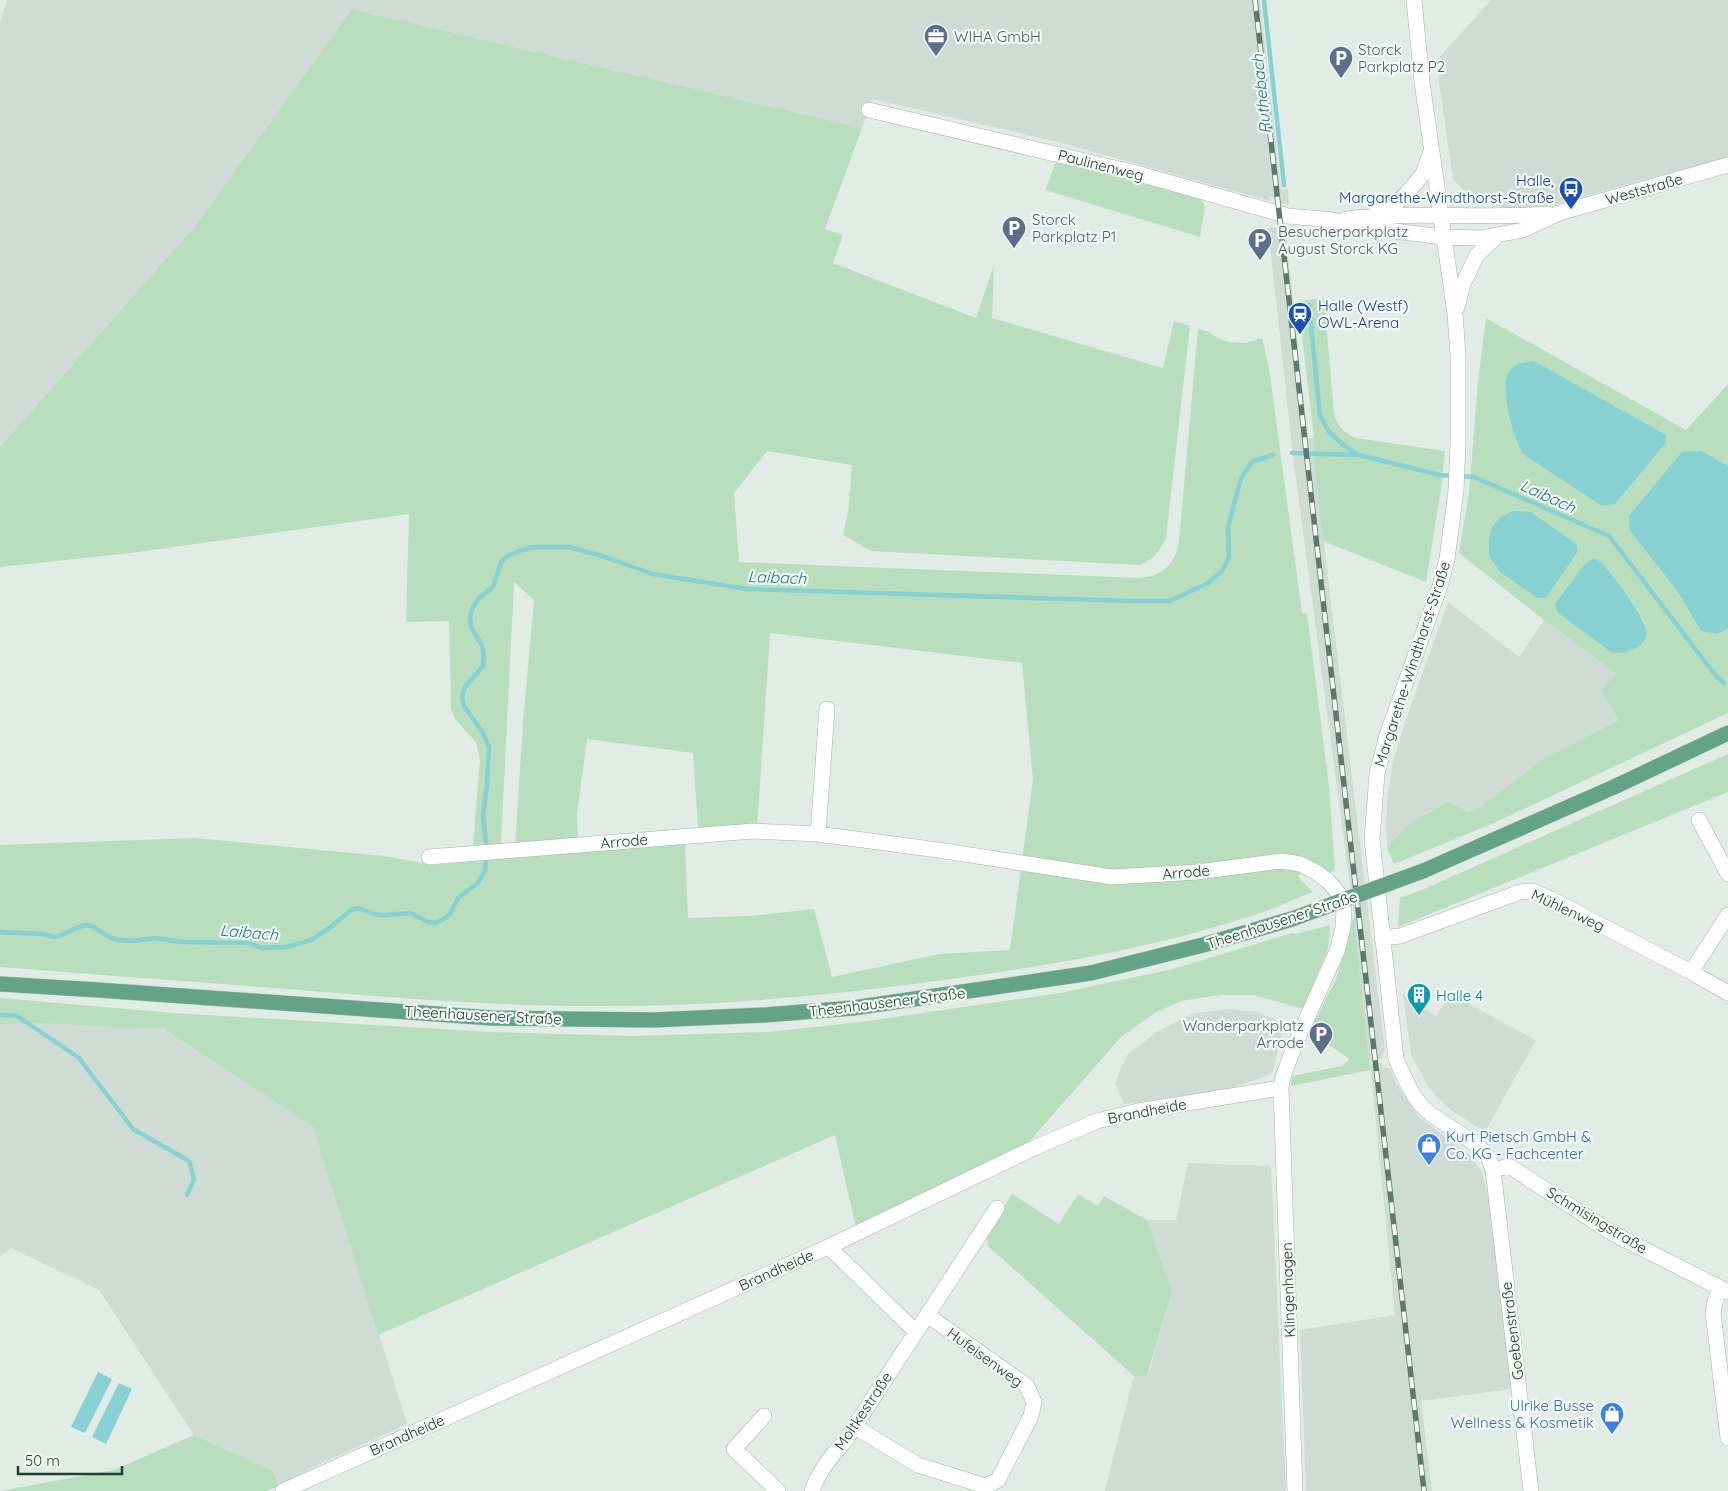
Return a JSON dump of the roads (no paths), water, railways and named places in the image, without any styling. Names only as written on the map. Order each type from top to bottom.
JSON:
[{"type":"main road","name":"Theenhausener Straße","points":[[0,984],[492,1018],[653,1020],[755,1016],[853,1008],[1091,973],[1204,946],[1292,919],[1423,871],[1614,787],[1728,733]]},
{"type":"street","name":"Margarethe-Windthorst-Straße","points":[[1414,0],[1421,71],[1455,314],[1458,355],[1456,491],[1450,540],[1440,586],[1398,701],[1377,774],[1372,839],[1396,1059],[1410,1088],[1424,1108],[1481,1149],[1488,1157],[1493,1170]]},
{"type":"street","name":"Paulinenweg","points":[[869,110],[1136,173],[1288,216],[1332,220],[1370,228],[1443,237]]},
{"type":"street","name":"Paulinenweg","points":[[1367,216],[1395,205],[1407,193],[1423,174],[1432,150]]},
{"type":"street","name":"Weststraße","points":[[1443,237],[1496,237],[1524,230],[1559,213],[1728,165]]},
{"type":"street","name":"Weststraße","points":[[1440,214],[1519,216],[1559,213]]},
{"type":"street","name":"Paulinenweg","points":[[1332,220],[1367,216],[1440,214]]},
{"type":"street","name":"Weststraße","points":[[1455,314],[1463,284],[1477,255],[1496,237]]},
{"type":"street","points":[[818,834],[827,709]]},
{"type":"street","points":[[1699,820],[1728,874]]},
{"type":"street","name":"Arrode","points":[[430,857],[753,831],[818,834],[938,850],[1112,877],[1198,872],[1282,861],[1300,864],[1316,872],[1329,882],[1340,895],[1344,911],[1343,928],[1337,951],[1294,1047],[1281,1088]]},
{"type":"street","name":"Mühlenweg","points":[[1382,938],[1400,936],[1527,890],[1551,899],[1691,972],[1728,994]]},
{"type":"street","points":[[1691,972],[1728,915]]},
{"type":"street","name":"Brandheide","points":[[283,1491],[830,1246],[1034,1148],[1097,1121],[1138,1111],[1281,1088]]},
{"type":"street","name":"Klingenhagen","points":[[1281,1088],[1295,1491]]},
{"type":"street","name":"Schmisingstraße","points":[[1493,1170],[1509,1166],[1612,1233],[1724,1290]]},
{"type":"street","name":"Goebenstraße","points":[[1493,1170],[1531,1491]]},
{"type":"street","name":"Moltkestraße","points":[[812,1491],[814,1484],[835,1451],[846,1441],[915,1331],[997,1208]]},
{"type":"street","points":[[830,1246],[832,1252],[915,1331]]},
{"type":"street","points":[[1724,1290],[1715,1300],[1712,1313],[1728,1438]]},
{"type":"street","name":"Hufeisenweg","points":[[855,1427],[918,1465],[986,1486],[998,1480],[1031,1416],[1034,1402],[1027,1386],[926,1315]]},
{"type":"street","points":[[764,1416],[734,1449],[778,1491]]},
{"type":"street","points":[[299,1484],[314,1491]]},
{"type":"water","points":[[1534,361],[1666,435],[1666,443],[1615,504],[1602,506],[1523,454],[1511,424],[1506,398],[1506,386],[1508,375],[1512,368],[1525,362]]},
{"type":"water","points":[[1702,451],[1728,466],[1728,629],[1717,634],[1701,631],[1678,592],[1630,531],[1629,516],[1682,452]]},
{"type":"water","points":[[1513,511],[1531,512],[1576,544],[1578,551],[1546,598],[1537,598],[1500,572],[1489,555],[1489,539],[1492,528],[1499,518]]},
{"type":"water","points":[[1594,558],[1602,562],[1642,619],[1646,635],[1642,644],[1631,650],[1621,653],[1611,652],[1558,613],[1555,604],[1584,565]]},
{"type":"water","points":[[98,1372],[112,1379],[85,1433],[71,1427]]},
{"type":"water","points":[[119,1383],[132,1389],[106,1444],[92,1437]]},
{"type":"waterway","name":"Ruthebach","points":[[1264,0],[1284,185]]},
{"type":"waterway","name":"Ruthebach","points":[[1309,305],[1320,416],[1329,432],[1357,454]]},
{"type":"waterway","name":"Laibach","points":[[1292,453],[1359,455],[1440,475],[1474,477],[1609,536],[1716,676],[1724,683]]},
{"type":"waterway","name":"Laibach","points":[[486,843],[483,814],[489,747],[483,733],[464,706],[462,696],[465,687],[483,666],[484,657],[482,645],[471,627],[470,616],[479,598],[493,587],[501,562],[509,555],[534,547],[569,547],[602,556],[653,574],[747,589],[1170,601],[1208,583],[1222,571],[1229,557],[1228,527],[1241,478],[1253,461],[1273,455]]},
{"type":"waterway","name":"Laibach","points":[[0,932],[43,934],[54,937],[87,925],[118,940],[133,941],[155,938],[182,942],[248,943],[262,948],[286,947],[311,940],[331,927],[351,910],[358,908],[383,915],[411,913],[428,922],[435,923],[450,914],[458,898],[478,883],[485,870],[486,861]]},
{"type":"waterway","points":[[0,1015],[17,1016],[79,1058],[133,1129],[189,1161],[194,1179],[187,1195]]},
{"type":"railway","points":[[1255,0],[1424,1491]]},
{"type":"place","name":"WIHA GmbH","points":[[936,57]]},
{"type":"place","name":"Storck Parkplatz P2","points":[[1341,79]]},
{"type":"place","name":"Halle, Margarethe-Windthorst-Straße","points":[[1571,210]]},
{"type":"place","name":"Storck Parkplatz P1","points":[[1014,249]]},
{"type":"place","name":"Besucherparkplatz August Storck KG","points":[[1260,261]]},
{"type":"place","name":"Halle (Westf) OWL-Arena","points":[[1300,335]]},
{"type":"place","name":"Halle 4","points":[[1419,1016]]},
{"type":"place","name":"Wanderparkplatz Arrode","points":[[1321,1055]]},
{"type":"place","name":"Kurt Pietsch GmbH & Co. KG - Fachcenter","points":[[1429,1166]]},
{"type":"place","name":"Ulrike Busse Wellness & Kosmetik","points":[[1612,1435]]}]
